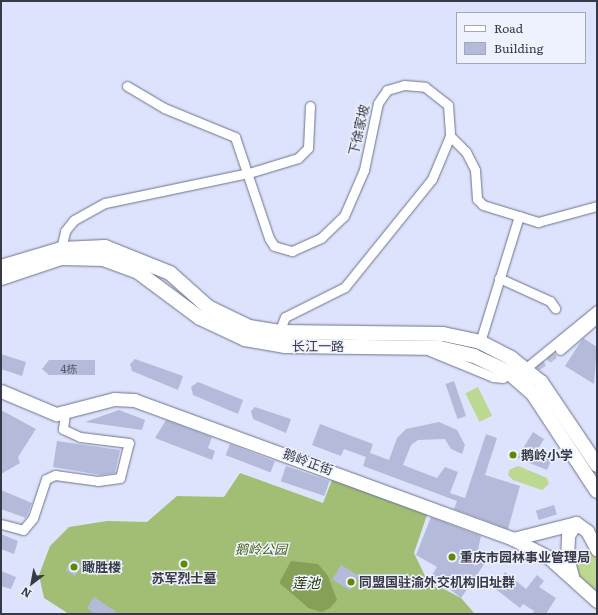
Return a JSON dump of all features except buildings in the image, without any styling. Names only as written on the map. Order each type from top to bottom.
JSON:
[{"type":"main road","name":"长江一路","points":[[1,267],[61,248],[83,245],[125,252],[170,273],[221,316],[249,327],[279,332],[443,334],[480,342],[526,368],[554,398],[597,465]]},
{"type":"main road","name":"长江一路","points":[[1,278],[61,258],[103,259],[138,272],[200,318],[245,339],[285,346],[420,347],[474,356],[521,382],[544,406],[597,491]]},
{"type":"street","name":"下徐家坡","points":[[127,86],[164,108],[235,138],[249,173],[269,238],[274,246],[292,251],[321,238],[344,216],[364,170],[378,103],[388,90],[404,85],[435,92],[448,105],[450,136],[432,178],[345,287],[285,317],[279,332]]},
{"type":"street","points":[[61,248],[65,231],[74,220],[105,203],[249,173],[291,161],[304,153],[309,140],[310,106]]},
{"type":"street","points":[[450,136],[466,152],[476,170],[476,199],[482,205],[519,216],[547,221],[597,206]]},
{"type":"street","points":[[480,342],[519,216]]},
{"type":"street","points":[[500,278],[550,301],[555,308]]},
{"type":"street","points":[[526,368],[597,310]]},
{"type":"street","points":[[560,350],[597,318]]},
{"type":"street","points":[[420,347],[493,377],[504,378]]},
{"type":"street","name":"鹅岭正街","points":[[1,391],[48,412],[65,413],[114,399],[134,400],[513,539],[548,557],[572,576],[597,601]]},
{"type":"street","points":[[1,524],[23,530],[33,518],[46,478],[55,475],[98,481],[120,478],[128,442],[80,437],[63,429],[65,413]]},
{"type":"street","points":[[513,539],[576,523]]},
{"type":"street","points":[[576,523],[587,531],[597,550]]},
{"type":"street","points":[[572,576],[567,558],[568,535],[576,523]]},
{"type":"shaded area","points":[[478,387],[492,416],[479,422],[465,393]]},
{"type":"shaded area","points":[[518,466],[547,478],[549,484],[542,490],[513,480],[508,475],[509,470]]},
{"type":"shaded area","points":[[593,549],[597,558],[597,596],[574,573],[571,557]]},
{"type":"green space","name":"鹅岭公园","points":[[240,473],[323,503],[334,475],[428,512],[414,553],[427,580],[461,598],[475,614],[69,614],[44,598],[39,575],[50,546],[69,527],[107,521],[147,522],[177,496],[224,497]],"holes":[[[285,573],[308,608],[279,583]]]},
{"type":"water","name":"莲池","points":[[291,561],[318,564],[328,576],[337,600],[330,608],[322,612],[308,608],[279,583]]},
{"type":"tunnel","points":[[525,374],[560,350]]},
{"type":"place","name":"鹅岭小学","points":[[513,455]]},
{"type":"place","name":"重庆市园林事业管理局","points":[[452,557]]},
{"type":"place","name":"苏军烈士墓","points":[[184,564]]},
{"type":"place","name":"瞰胜楼","points":[[74,567]]},
{"type":"place","name":"同盟国驻渝外交机构旧址群","points":[[351,582]]}]
